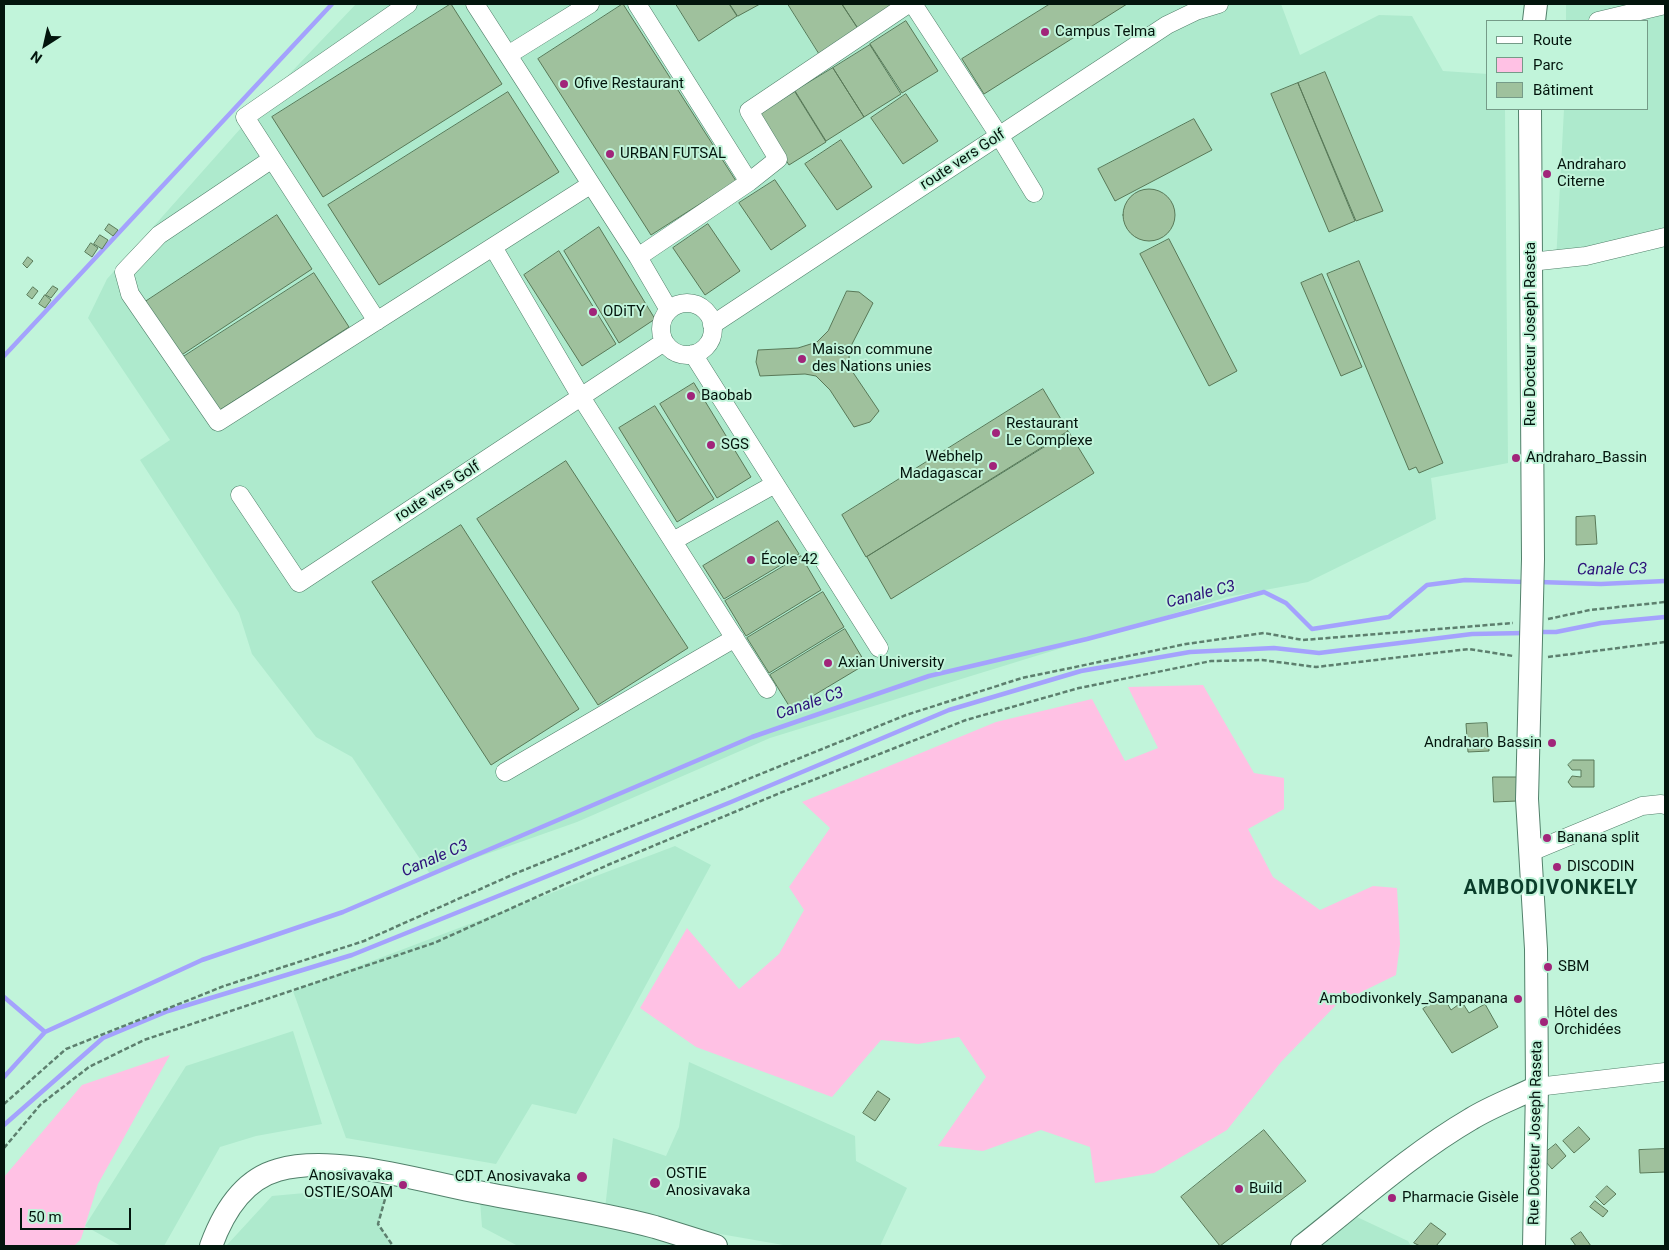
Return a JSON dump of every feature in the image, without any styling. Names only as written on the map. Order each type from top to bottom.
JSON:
[{"type":"main road","points":[[1534,20],[1536,4]]},
{"type":"main road","name":"Rue Docteur Joseph Raseta","points":[[1530,110],[1532,560],[1527,799],[1536,949],[1537,1087],[1534,1246]]},
{"type":"main road","points":[[1302,1246],[1442,1138],[1490,1108],[1537,1087]]},
{"type":"main road","points":[[211,1246],[224,1216],[247,1186],[261,1176],[278,1170],[319,1165],[392,1175],[622,1219],[716,1246]]},
{"type":"street","points":[[377,321],[245,117],[408,4]]},
{"type":"street","points":[[475,4],[590,186],[638,257],[669,310]]},
{"type":"street","points":[[508,55],[590,4]]},
{"type":"street","points":[[637,4],[749,182]]},
{"type":"street","points":[[638,257],[749,182],[778,159],[748,111],[908,4]]},
{"type":"street","points":[[913,4],[1000,136],[1034,193]]},
{"type":"street","name":"route vers Golf","points":[[712,325],[1167,25],[1196,11],[1219,4]]},
{"type":"street","points":[[1602,20],[1665,5]]},
{"type":"street","points":[[272,159],[159,235],[124,272],[130,294],[218,422],[590,186]]},
{"type":"street","points":[[1530,262],[1586,256],[1665,237]]},
{"type":"street","points":[[493,247],[581,397],[768,689]]},
{"type":"street","points":[[681,304],[698,306],[706,310],[712,325],[710,342],[702,351],[693,354],[678,354],[664,342],[661,325],[669,310],[681,304]]},
{"type":"street","name":"route vers Golf","points":[[240,495],[299,583],[664,342]]},
{"type":"street","points":[[693,354],[878,648]]},
{"type":"street","points":[[673,541],[775,484]]},
{"type":"street","points":[[504,772],[735,638]]},
{"type":"street","points":[[1531,852],[1642,806],[1665,805]]},
{"type":"street","points":[[1537,1087],[1665,1072]]},
{"type":"path","points":[[4,1104],[66,1049],[224,986],[364,941],[514,874],[906,715],[1022,678],[1186,644],[1264,633],[1303,640],[1531,622],[1590,610],[1665,602]]},
{"type":"path","points":[[4,1148],[48,1099],[89,1067],[144,1040],[434,943],[610,864],[780,793],[966,720],[1079,688],[1211,661],[1262,660],[1316,667],[1469,650],[1531,659],[1665,642]]},
{"type":"path","points":[[392,1175],[378,1224],[394,1246]]},
{"type":"shaded area","points":[[356,4],[1281,4],[1300,55],[1379,15],[1412,16],[1443,71],[1486,74],[1486,110],[1505,110],[1508,463],[1431,478],[1436,519],[1308,582],[1227,597],[770,738],[577,822],[430,874],[352,757],[316,737],[252,654],[239,613],[140,460],[170,440],[88,318],[107,279],[280,84]]},
{"type":"shaded area","points":[[1566,4],[1665,4],[1665,230],[1556,262],[1564,110],[1649,110],[1649,20],[1566,20]]},
{"type":"shaded area","points":[[675,846],[711,865],[576,1114],[532,1104],[496,1164],[346,1138],[293,991]]},
{"type":"shaded area","points":[[293,1031],[322,1124],[256,1136],[220,1147],[164,1246],[121,1246],[85,1226],[186,1066]]},
{"type":"shaded area","points":[[689,1062],[855,1136],[856,1161],[907,1188],[880,1246],[789,1246],[680,1227],[605,1209],[613,1138],[666,1156],[679,1127]]},
{"type":"shaded area","points":[[327,1191],[385,1199],[378,1224],[393,1246],[226,1246],[272,1196]]},
{"type":"shaded area","points":[[480,1201],[627,1231],[686,1246],[518,1246],[482,1227]]},
{"type":"shaded area","points":[[1357,1217],[1408,1241],[1411,1246],[1322,1246]]},
{"type":"green space","points":[[1203,685],[1254,773],[1284,778],[1284,809],[1248,829],[1273,877],[1320,910],[1373,886],[1397,888],[1400,944],[1396,975],[1337,1004],[1281,1062],[1227,1130],[1154,1173],[1095,1183],[1090,1147],[1041,1130],[983,1151],[938,1146],[986,1077],[959,1037],[918,1044],[881,1040],[832,1097],[696,1047],[640,1008],[687,928],[739,989],[779,954],[804,910],[789,887],[830,828],[802,802],[996,722],[1092,699],[1125,761],[1158,748],[1128,687]]},
{"type":"green space","points":[[170,1055],[98,1184],[81,1239],[74,1246],[4,1246],[4,1177],[82,1085]]},
{"type":"building","points":[[451,4],[502,84],[323,197],[272,117]]},
{"type":"building","points":[[623,4],[736,181],[651,235],[538,59]]},
{"type":"building","points":[[676,4],[729,4],[737,16],[699,41]]},
{"type":"building","points":[[730,4],[760,4],[738,16]]},
{"type":"building","points":[[788,4],[842,4],[860,32],[822,58]]},
{"type":"building","points":[[842,4],[899,4],[861,32]]},
{"type":"building","name":"Campus Telma","points":[[1050,4],[1127,4],[984,94],[962,59]]},
{"type":"building","points":[[906,21],[938,71],[902,93],[870,44]]},
{"type":"building","points":[[870,45],[901,94],[864,117],[833,68]]},
{"type":"building","points":[[833,68],[864,117],[826,141],[795,91]]},
{"type":"building","points":[[1325,72],[1383,211],[1356,221],[1298,83]]},
{"type":"building","points":[[1298,83],[1355,221],[1329,232],[1271,94]]},
{"type":"building","points":[[508,92],[559,172],[379,285],[328,205]]},
{"type":"building","points":[[795,92],[826,142],[789,165],[757,115]]},
{"type":"building","points":[[906,94],[938,141],[903,164],[871,118]]},
{"type":"building","points":[[1194,119],[1212,150],[1115,201],[1098,169]]},
{"type":"building","points":[[841,140],[872,187],[837,210],[805,164]]},
{"type":"building","points":[[775,180],[806,226],[771,250],[739,203]]},
{"type":"building","points":[[1144,189],[1154,189],[1168,196],[1175,210],[1175,220],[1168,234],[1154,241],[1144,241],[1134,237],[1127,230],[1123,220],[1123,210],[1127,200],[1134,193]]},
{"type":"building","points":[[277,215],[312,269],[177,358],[142,304]]},
{"type":"building","points":[[109,224],[118,230],[113,236],[105,230]]},
{"type":"building","points":[[708,224],[740,271],[705,295],[673,248]]},
{"type":"building","points":[[599,227],[655,319],[619,343],[564,251]]},
{"type":"building","points":[[100,235],[108,240],[102,249],[94,244]]},
{"type":"building","points":[[1169,239],[1237,371],[1209,386],[1140,254]]},
{"type":"building","points":[[91,243],[98,248],[92,257],[85,252]]},
{"type":"building","points":[[559,251],[616,344],[582,366],[524,275]]},
{"type":"building","points":[[28,257],[33,261],[27,268],[23,264]]},
{"type":"building","points":[[1359,261],[1443,463],[1419,473],[1416,467],[1409,470],[1327,274]]},
{"type":"building","points":[[314,273],[349,327],[215,413],[180,359]]},
{"type":"building","points":[[1322,274],[1362,367],[1341,376],[1301,283]]},
{"type":"building","points":[[53,286],[58,289],[51,298],[46,295]]},
{"type":"building","points":[[33,287],[38,291],[32,299],[27,295]]},
{"type":"building","name":"Maison commune des Nations unies","points":[[847,291],[859,292],[873,303],[851,346],[849,357],[852,371],[879,411],[870,422],[854,427],[830,390],[816,376],[805,374],[760,376],[756,362],[758,350],[798,348],[817,342],[828,331]]},
{"type":"building","points":[[45,295],[51,300],[45,308],[39,304]]},
{"type":"building","points":[[694,383],[751,477],[717,498],[660,404]]},
{"type":"building","points":[[1043,389],[1068,431],[866,557],[842,515]]},
{"type":"building","points":[[655,406],[714,499],[677,522],[619,428]]},
{"type":"building","points":[[1069,432],[1094,473],[891,599],[867,557]]},
{"type":"building","points":[[566,461],[688,648],[598,705],[477,519]]},
{"type":"building","points":[[1595,516],[1597,544],[1576,545],[1576,517]]},
{"type":"building","name":"École 42","points":[[778,521],[799,554],[724,599],[703,566]]},
{"type":"building","points":[[461,525],[579,709],[491,765],[372,582]]},
{"type":"building","points":[[801,556],[821,590],[746,636],[725,601]]},
{"type":"building","points":[[823,592],[844,627],[769,673],[747,638]]},
{"type":"building","points":[[845,629],[866,664],[791,709],[770,675]]},
{"type":"building","points":[[1487,723],[1489,751],[1468,752],[1466,724]]},
{"type":"building","points":[[1573,760],[1594,760],[1594,787],[1572,787],[1568,782],[1572,776],[1581,777],[1581,770],[1572,770],[1568,765]]},
{"type":"building","points":[[1493,777],[1517,777],[1517,801],[1494,802]]},
{"type":"building","points":[[1443,996],[1451,1010],[1462,1002],[1469,1013],[1485,1004],[1498,1027],[1452,1053],[1423,1009]]},
{"type":"building","points":[[878,1091],[890,1099],[875,1121],[863,1113]]},
{"type":"building","points":[[1579,1127],[1590,1139],[1574,1153],[1563,1141]]},
{"type":"building","points":[[1264,1130],[1306,1181],[1220,1246],[1181,1197]]},
{"type":"building","points":[[1556,1144],[1566,1156],[1552,1169],[1541,1156]]},
{"type":"building","points":[[1665,1149],[1665,1172],[1640,1173],[1639,1150]]},
{"type":"building","points":[[1607,1186],[1616,1194],[1604,1205],[1596,1197]]},
{"type":"building","points":[[1595,1201],[1608,1211],[1603,1217],[1590,1207]]},
{"type":"building","points":[[1431,1223],[1446,1234],[1436,1246],[1420,1246],[1414,1243]]},
{"type":"building","points":[[1581,1232],[1591,1246],[1576,1246],[1571,1239]]},
{"type":"waterway","points":[[4,356],[332,4]]},
{"type":"waterway","name":"Canale C3","points":[[4,1077],[45,1032],[202,960],[343,912],[752,737],[929,676],[1087,639],[1264,592],[1286,603],[1312,629],[1389,617],[1427,585],[1465,580],[1526,582]]},
{"type":"waterway","name":"Canale C3","points":[[1539,582],[1601,584],[1665,581]]},
{"type":"waterway","points":[[1538,632],[1556,632],[1601,623],[1665,617]]},
{"type":"waterway","points":[[4,1125],[103,1038],[168,1011],[352,955],[731,802],[949,710],[1081,671],[1190,652],[1274,648],[1319,653],[1472,634],[1525,633]]},
{"type":"waterway","points":[[4,997],[45,1032]]},
{"type":"place","name":"Campus Telma","points":[[1045,32]]},
{"type":"place","name":"Ofive Restaurant","points":[[564,84]]},
{"type":"place","name":"URBAN FUTSAL","points":[[610,154]]},
{"type":"place","name":"Andraharo Citerne","points":[[1547,174]]},
{"type":"place","name":"ODiTY","points":[[593,312]]},
{"type":"place","name":"Maison commune des Nations unies","points":[[802,359]]},
{"type":"place","name":"Baobab","points":[[691,396]]},
{"type":"place","name":"Restaurant Le Complexe","points":[[996,433]]},
{"type":"place","name":"SGS","points":[[711,445]]},
{"type":"place","name":"Andraharo_Bassin","points":[[1516,458]]},
{"type":"place","name":"Webhelp Madagascar","points":[[993,466]]},
{"type":"place","name":"École 42","points":[[751,560]]},
{"type":"place","name":"Axian University","points":[[828,663]]},
{"type":"place","name":"Andraharo Bassin","points":[[1552,743]]},
{"type":"place","name":"Banana split","points":[[1547,838]]},
{"type":"place","name":"DISCODIN","points":[[1557,867]]},
{"type":"place","name":"SBM","points":[[1548,967]]},
{"type":"place","name":"Ambodivonkely_Sampanana","points":[[1518,999]]},
{"type":"place","name":"Hôtel des Orchidées","points":[[1544,1022]]},
{"type":"place","name":"CDT Anosivavaka","points":[[582,1177]]},
{"type":"place","name":"OSTIE Anosivavaka","points":[[655,1183]]},
{"type":"place","name":"Anosivavaka OSTIE/SOAM","points":[[403,1185]]},
{"type":"place","name":"Build","points":[[1239,1189]]},
{"type":"place","name":"Pharmacie Gisèle","points":[[1392,1198]]},
{"type":"district","name":"AMBODIVONKELY","points":[[1551,889]]}]
